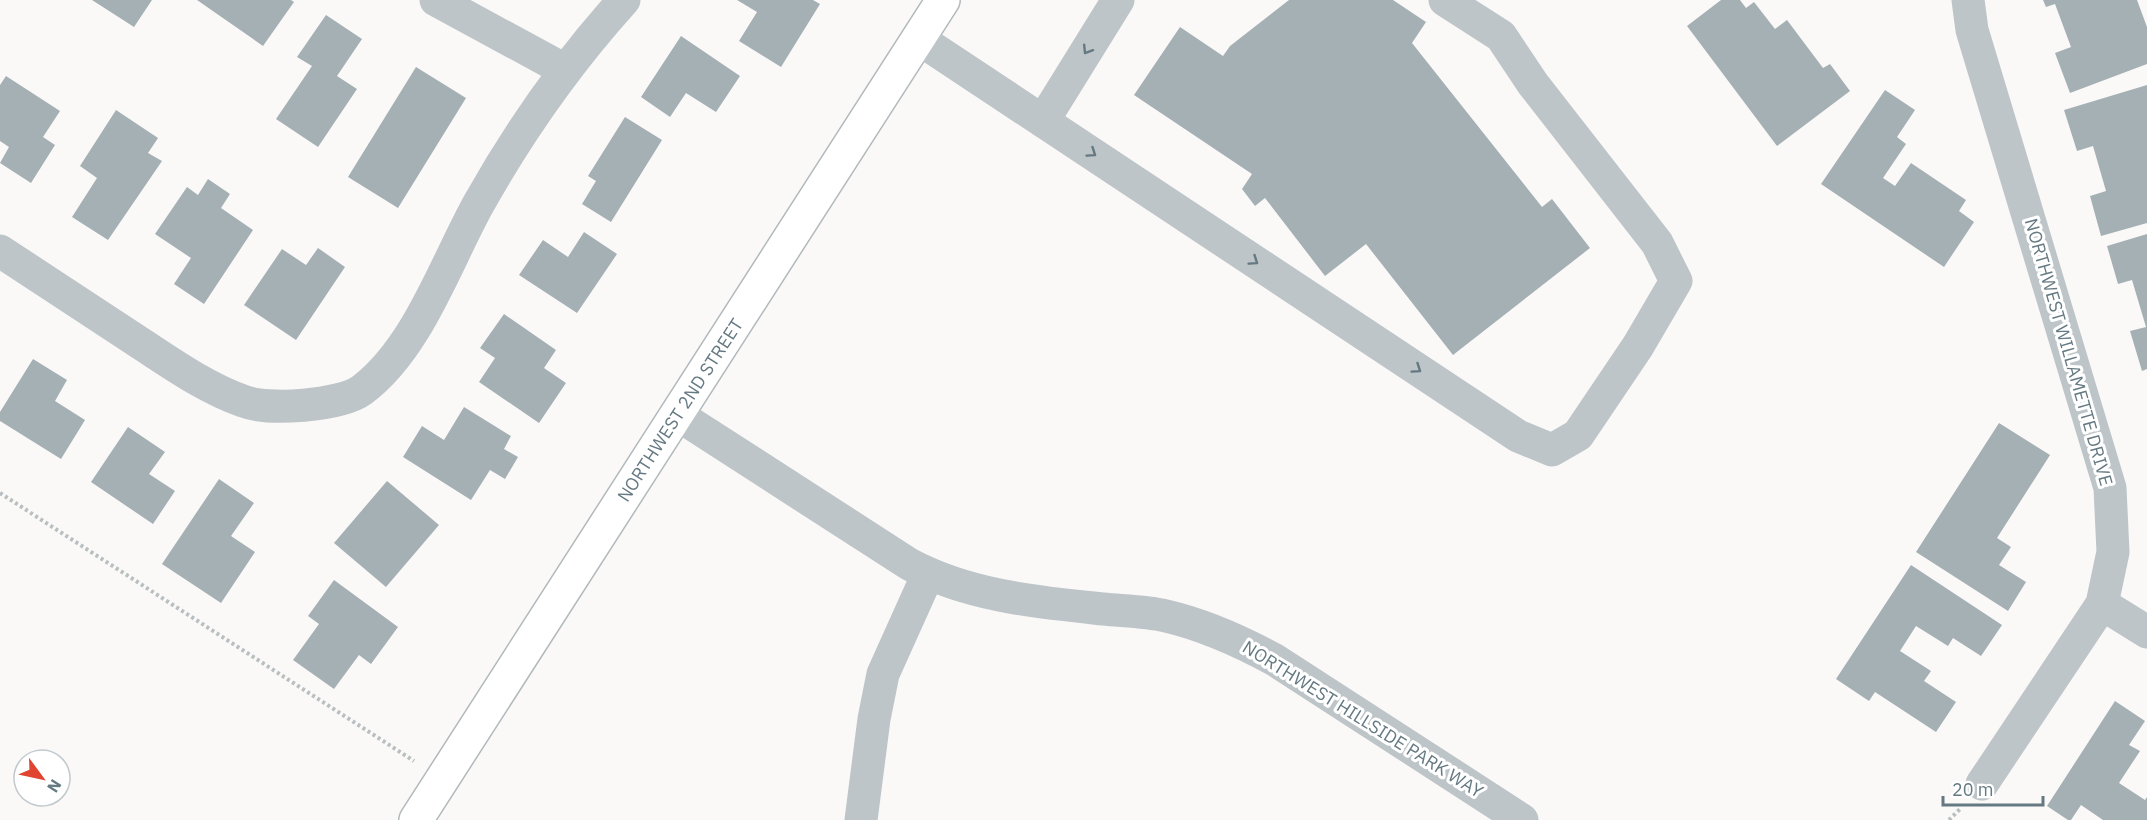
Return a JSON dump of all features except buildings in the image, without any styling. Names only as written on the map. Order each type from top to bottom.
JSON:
[{"type":"main road","name":"NORTHWEST 2ND STREET","points":[[416,820],[943,0]]},
{"type":"street","points":[[436,0],[565,70]]},
{"type":"street","points":[[0,251],[200,382],[245,402],[287,406],[331,402],[361,391],[394,359],[418,323],[479,203],[519,138],[565,70],[624,0]]},
{"type":"street","points":[[1043,121],[1118,0]]},
{"type":"street","points":[[919,39],[1518,436],[1552,450],[1578,435],[1638,346],[1676,280],[1657,243],[1533,84],[1502,36],[1445,0]]},
{"type":"street","name":"NORTHWEST WILLAMETTE DRIVE","points":[[1968,0],[1972,30],[2110,488],[2113,552],[2102,604],[1982,784]]},
{"type":"street","name":"NORTHWEST HILLSIDE PARK WAY","points":[[678,415],[928,574],[966,588],[1037,602],[1164,615],[1213,629],[1275,660],[1522,820]]},
{"type":"street","points":[[861,820],[874,719],[883,675],[928,574]]},
{"type":"street","points":[[2102,604],[2147,632]]},
{"type":"path","points":[[0,493],[442,780]]}]
